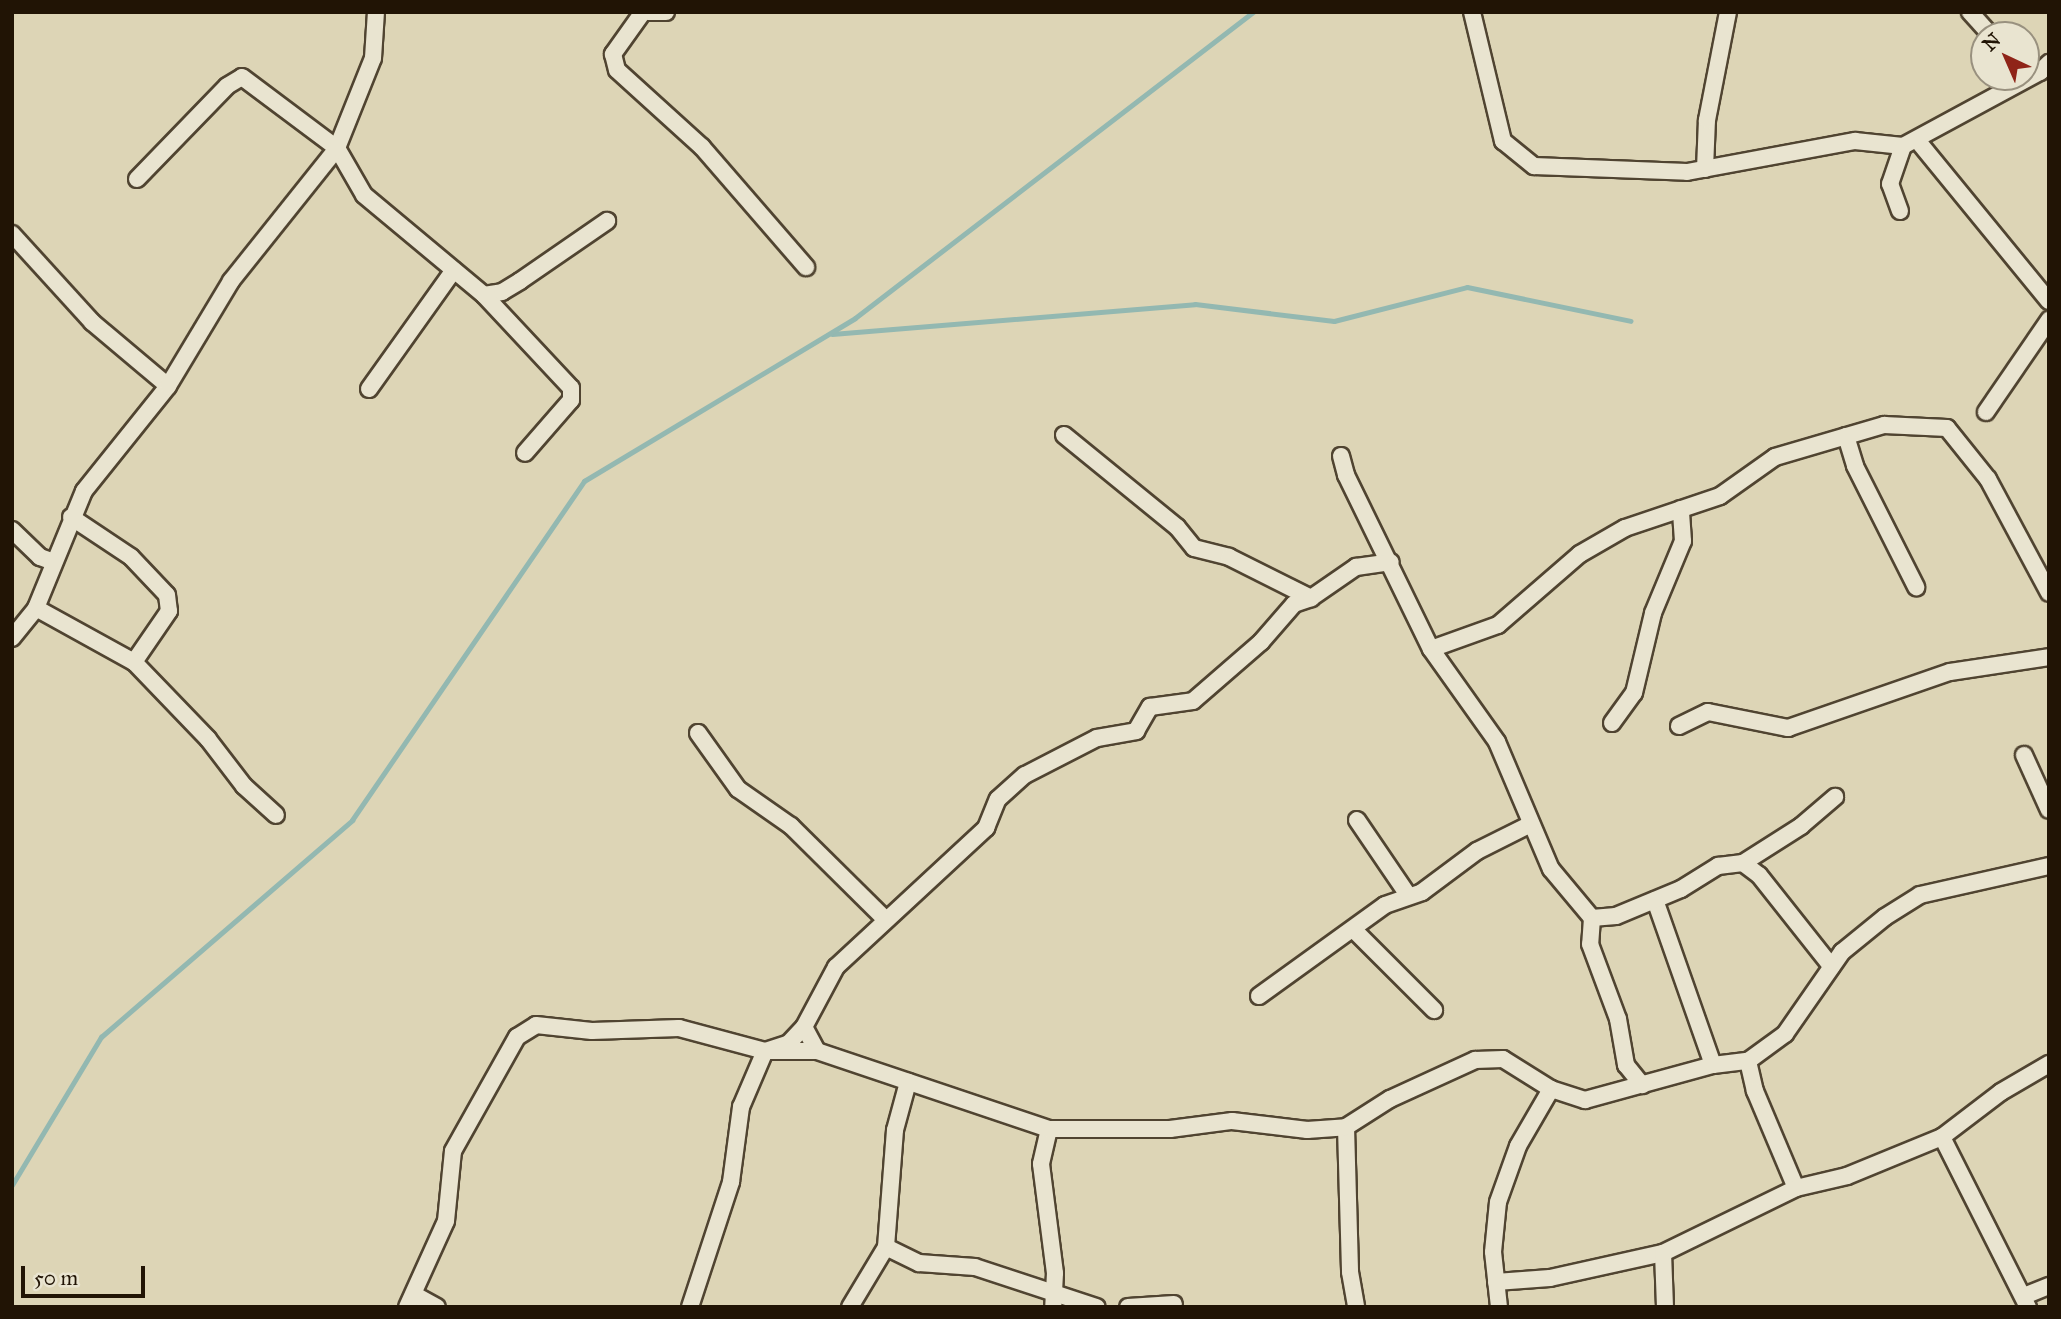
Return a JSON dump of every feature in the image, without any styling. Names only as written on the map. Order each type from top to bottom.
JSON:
[{"type":"street","points":[[12,638],[36,608],[71,517],[84,491],[168,386],[231,281],[337,148],[373,58],[376,12]]},
{"type":"street","points":[[643,12],[613,54],[618,70],[702,147],[806,267]]},
{"type":"street","points":[[648,12],[666,12]]},
{"type":"street","points":[[1472,12],[1503,141],[1534,166],[1609,172],[1705,169],[1855,141],[1910,144],[2042,279],[2049,301]]},
{"type":"street","points":[[1705,169],[1707,120],[1728,12]]},
{"type":"street","points":[[137,179],[227,86],[242,77],[337,148],[364,195],[484,295],[571,388],[571,400],[525,453]]},
{"type":"street","points":[[1900,211],[1890,184],[1910,144],[2000,91]]},
{"type":"street","points":[[484,295],[502,292],[607,221]]},
{"type":"street","points":[[12,234],[92,322],[168,386]]},
{"type":"street","points":[[369,389],[454,270]]},
{"type":"street","points":[[1986,412],[2049,320]]},
{"type":"street","points":[[1431,649],[1498,625],[1580,554],[1625,528],[1720,496],[1775,457],[1884,425],[1947,428],[1988,480],[2049,593]]},
{"type":"street","points":[[1064,435],[1177,527],[1194,548],[1229,557],[1311,598]]},
{"type":"street","points":[[1846,436],[1855,466],[1916,587]]},
{"type":"street","points":[[1341,456],[1346,475],[1391,562],[1431,649],[1497,742],[1531,824],[1563,888],[1592,918],[1590,944],[1618,1019],[1626,1065],[1642,1085]]},
{"type":"street","points":[[1612,723],[1634,693],[1653,613],[1683,541],[1681,509]]},
{"type":"street","points":[[71,517],[131,557],[167,595],[169,611],[135,662]]},
{"type":"street","points":[[12,530],[40,557],[54,562]]},
{"type":"street","points":[[690,1307],[732,1182],[740,1107],[765,1051],[789,1043],[804,1027],[836,967],[884,918],[986,828],[998,799],[1025,775],[1097,738],[1136,731],[1150,707],[1176,706],[1208,693],[1294,604],[1311,598],[1356,567],[1391,562]]},
{"type":"street","points":[[36,608],[135,662],[208,739],[244,786],[276,815]]},
{"type":"street","points":[[1679,726],[1707,712],[1788,728],[1950,672],[2049,657]]},
{"type":"street","points":[[698,733],[738,789],[791,826],[884,918]]},
{"type":"street","points":[[2024,755],[2049,810]]},
{"type":"street","points":[[1592,918],[1616,916],[1655,900],[1718,866],[1743,863],[1801,826],[1835,797]]},
{"type":"street","points":[[1357,820],[1408,895]]},
{"type":"street","points":[[1259,996],[1355,931],[1385,905],[1422,892],[1477,850],[1531,824]]},
{"type":"street","points":[[1743,863],[1759,875],[1832,967]]},
{"type":"street","points":[[438,1307],[411,1301],[446,1221],[453,1151],[517,1037],[536,1025],[592,1031],[679,1028],[765,1051],[817,1052],[1049,1129],[1170,1129],[1232,1121],[1307,1130],[1346,1127],[1390,1099],[1475,1060],[1503,1059],[1550,1089],[1585,1100],[1713,1065],[1748,1061],[1785,1034],[1842,952],[1874,926],[1920,895],[2049,866]]},
{"type":"street","points":[[1655,900],[1713,1065]]},
{"type":"street","points":[[1355,931],[1434,1010]]},
{"type":"street","points":[[804,1027],[817,1052]]},
{"type":"street","points":[[1748,1061],[1755,1091],[1796,1188]]},
{"type":"street","points":[[1496,1282],[1550,1278],[1663,1254],[1796,1188],[1847,1176],[1942,1137],[2001,1092],[2049,1064]]},
{"type":"street","points":[[850,1307],[886,1247],[895,1130],[908,1082]]},
{"type":"street","points":[[1499,1307],[1493,1252],[1497,1202],[1518,1146],[1550,1089]]},
{"type":"street","points":[[1346,1127],[1350,1272],[1356,1307]]},
{"type":"street","points":[[1049,1129],[1041,1164],[1055,1300]]},
{"type":"street","points":[[1942,1137],[2026,1301],[2049,1286]]},
{"type":"street","points":[[886,1247],[919,1263],[975,1266],[1055,1300],[1097,1307]]},
{"type":"street","points":[[1663,1254],[1665,1307]]},
{"type":"street","points":[[1128,1307],[1174,1304]]},
{"type":"waterway","points":[[12,1185],[101,1037],[352,820],[584,481],[855,318],[1253,12]]},
{"type":"waterway","points":[[832,334],[1195,304],[1334,321],[1467,287],[1631,321]]}]
